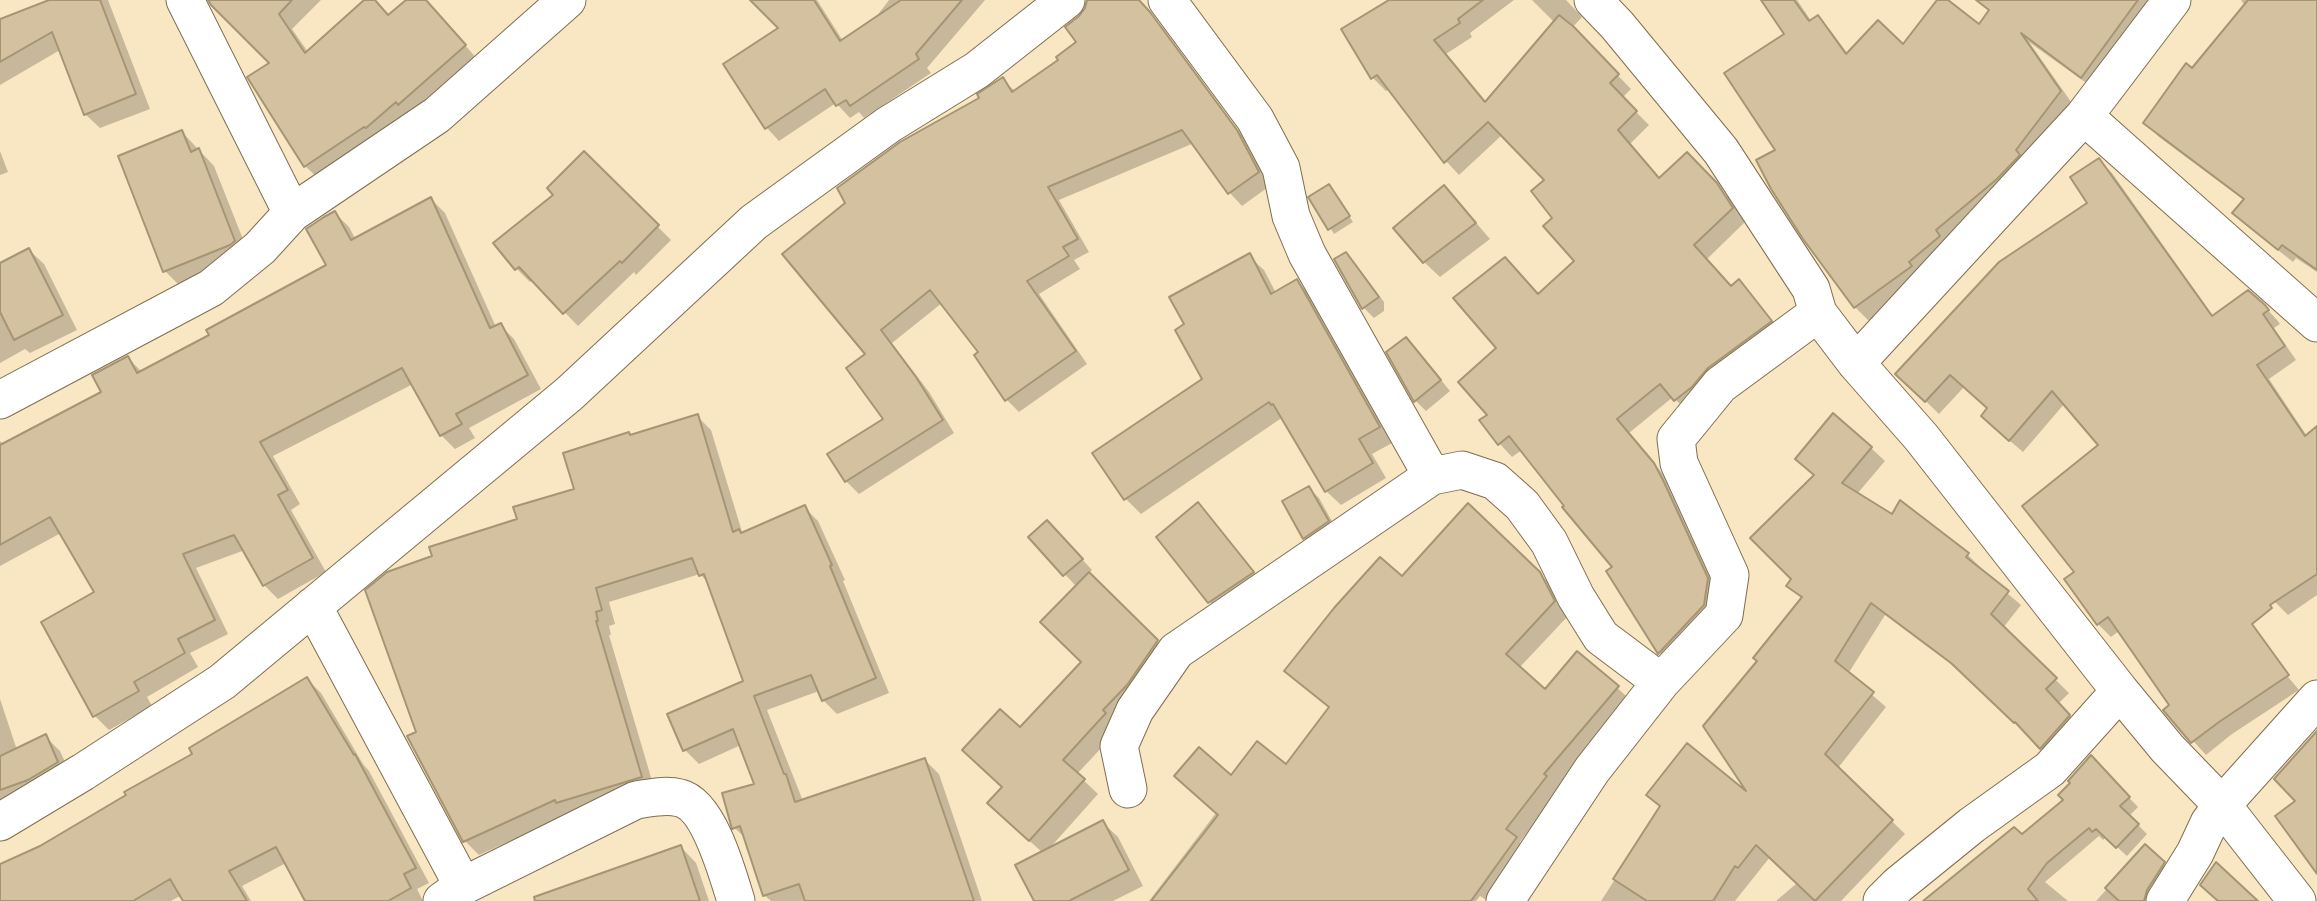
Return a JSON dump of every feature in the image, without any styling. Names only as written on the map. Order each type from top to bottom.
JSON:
[{"type":"street","points":[[185,0],[292,213]]},
{"type":"street","points":[[0,400],[211,288],[260,248],[292,213],[437,115],[567,0]]},
{"type":"street","points":[[0,822],[222,682],[569,394],[754,222],[888,125],[977,70],[1066,0]]},
{"type":"street","points":[[1167,0],[1255,119],[1281,168],[1291,216],[1307,254],[1432,476]]},
{"type":"street","points":[[1593,0],[1617,25],[1721,152],[1811,289],[1818,313],[1856,363],[1921,438],[2120,691],[2167,748],[2222,805],[2297,901]]},
{"type":"street","points":[[1856,363],[2084,116],[2172,0]]},
{"type":"street","points":[[2084,116],[2317,323]]},
{"type":"street","points":[[1506,901],[1592,770],[1661,682],[1724,615],[1730,575],[1679,463],[1676,439],[1720,385],[1818,313]]},
{"type":"street","points":[[1128,789],[1119,746],[1135,710],[1176,651],[1432,476],[1462,470],[1495,481],[1522,505],[1549,542],[1576,597],[1601,637],[1661,682]]},
{"type":"street","points":[[313,606],[453,894],[636,800],[664,796],[684,798],[705,819],[724,862],[736,901]]},
{"type":"street","points":[[1882,901],[1972,825],[2050,769],[2120,691]]},
{"type":"street","points":[[2165,901],[2222,805],[2317,699]]},
{"type":"building","points":[[49,0],[100,0],[136,94],[84,115],[52,32],[0,62],[0,19]]},
{"type":"building","points":[[208,0],[292,0],[279,14],[305,53],[364,0],[375,0],[388,15],[406,0],[426,0],[466,45],[398,105],[396,102],[366,128],[304,167],[247,77],[269,63]]},
{"type":"building","points":[[750,0],[814,0],[840,41],[901,0],[962,0],[916,54],[919,59],[850,106],[846,100],[836,106],[825,89],[765,129],[723,64],[778,28]]},
{"type":"building","points":[[1087,0],[1139,0],[1237,130],[1259,172],[1228,194],[1182,130],[1048,187],[1078,239],[1063,247],[1069,256],[1027,281],[1076,351],[1005,401],[974,355],[978,352],[930,290],[881,330],[916,377],[943,420],[845,482],[827,454],[883,419],[846,368],[865,354],[782,254],[845,203],[837,188],[900,142],[979,98],[977,94],[1003,77],[1012,92],[1058,60],[1056,57],[1076,42],[1065,27],[1079,16]]},
{"type":"building","points":[[1389,0],[1483,0],[1458,19],[1460,23],[1434,40],[1485,102],[1559,15],[1619,74],[1610,83],[1637,111],[1618,130],[1659,178],[1687,152],[1717,183],[1733,208],[1694,245],[1731,286],[1739,279],[1772,321],[1708,368],[1692,387],[1674,401],[1660,384],[1617,419],[1654,463],[1708,578],[1704,605],[1658,654],[1606,571],[1612,567],[1562,507],[1564,506],[1509,436],[1498,445],[1479,420],[1487,415],[1458,382],[1496,348],[1453,298],[1505,257],[1538,294],[1574,261],[1543,226],[1552,218],[1531,191],[1544,180],[1488,122],[1444,163],[1377,75],[1371,79],[1341,29]]},
{"type":"building","points":[[1761,0],[1794,0],[1809,21],[1818,15],[1846,54],[1878,20],[1903,44],[1937,0],[1948,0],[1979,24],[1989,10],[1976,0],[2138,0],[2081,78],[2021,33],[2061,91],[2016,150],[2020,155],[1997,179],[1936,230],[1940,236],[1909,262],[1912,266],[1854,308],[1803,239],[1771,189],[1756,160],[1775,150],[1724,73],[1784,34]]},
{"type":"building","points":[[2248,0],[2317,0],[2317,270],[2282,245],[2278,250],[2232,213],[2244,199],[2143,123],[2186,63],[2192,68]]},
{"type":"building","points":[[182,130],[191,152],[199,148],[235,241],[163,272],[118,156]]},
{"type":"building","points":[[584,151],[659,225],[622,263],[620,261],[563,314],[519,267],[515,270],[493,243],[553,195],[547,188]]},
{"type":"building","points":[[2099,158],[2212,316],[2248,290],[2265,305],[2269,310],[2263,314],[2285,346],[2257,365],[2305,436],[2317,426],[2317,574],[2270,605],[2272,608],[2252,624],[2289,675],[2191,743],[2163,710],[2169,705],[2108,617],[2097,625],[2064,579],[2074,572],[2022,506],[2098,445],[2052,391],[2009,441],[1981,416],[1987,408],[1950,375],[1925,402],[1895,374],[1999,262],[2087,203],[2070,177]]},
{"type":"building","points":[[1329,184],[1350,216],[1328,230],[1308,197]]},
{"type":"building","points":[[1444,185],[1476,223],[1423,263],[1393,228]]},
{"type":"building","points":[[431,197],[490,328],[501,323],[528,375],[456,414],[462,424],[440,436],[402,368],[260,442],[288,490],[278,495],[313,558],[263,586],[234,535],[183,554],[215,620],[178,639],[185,653],[134,682],[139,691],[93,717],[41,622],[94,592],[50,517],[0,545],[0,445],[101,392],[92,375],[128,356],[137,373],[209,335],[206,330],[326,265],[306,229],[324,217],[335,211],[351,240]]},
{"type":"building","points":[[29,248],[63,315],[14,340],[0,312],[0,263]]},
{"type":"building","points":[[1346,252],[1379,297],[1362,309],[1334,259]]},
{"type":"building","points":[[1250,253],[1271,294],[1297,279],[1380,427],[1359,439],[1373,463],[1325,492],[1273,404],[1269,402],[1124,500],[1092,453],[1202,379],[1175,330],[1184,324],[1169,297]]},
{"type":"building","points":[[1406,337],[1441,380],[1414,402],[1386,352]]},
{"type":"building","points":[[1833,413],[1872,447],[1842,483],[1892,514],[1900,500],[1969,553],[1966,557],[2009,591],[1991,614],[2057,678],[2046,689],[2070,715],[2040,749],[1951,663],[1871,603],[1835,661],[1874,692],[1825,754],[1893,820],[1815,901],[1756,845],[1738,868],[1735,866],[1713,901],[1647,901],[1613,879],[1660,806],[1646,795],[1687,743],[1746,791],[1703,726],[1757,661],[1753,658],[1802,597],[1786,586],[1791,579],[1750,538],[1814,475],[1795,459]]},
{"type":"building","points":[[698,414],[733,532],[739,529],[741,533],[805,505],[832,565],[830,566],[876,678],[822,701],[811,675],[754,696],[795,802],[925,758],[974,901],[805,901],[799,884],[763,896],[740,826],[732,829],[722,793],[754,784],[733,729],[683,751],[667,714],[743,681],[704,574],[699,576],[692,558],[596,588],[602,610],[596,612],[596,621],[642,777],[556,803],[555,800],[463,842],[407,736],[416,732],[365,590],[387,572],[432,556],[429,547],[517,519],[513,507],[574,489],[563,453]]},
{"type":"building","points":[[1309,486],[1329,521],[1303,539],[1282,501]]},
{"type":"building","points":[[1198,502],[1254,572],[1208,603],[1156,537]]},
{"type":"building","points":[[1468,503],[1540,572],[1555,601],[1506,654],[1545,689],[1577,651],[1619,686],[1544,774],[1547,776],[1506,829],[1517,837],[1471,901],[1151,901],[1218,815],[1174,776],[1199,747],[1231,775],[1257,741],[1286,764],[1329,707],[1284,671],[1334,608],[1380,557],[1402,576]]},
{"type":"building","points":[[1047,520],[1083,559],[1063,576],[1028,537]]},
{"type":"building","points":[[1089,572],[1158,640],[1127,685],[1103,710],[1106,713],[1063,760],[1085,779],[1029,841],[987,803],[1002,787],[962,750],[1000,709],[1020,727],[1081,662],[1040,622]]},
{"type":"building","points":[[307,677],[355,754],[416,868],[404,874],[411,888],[388,901],[305,901],[276,847],[229,871],[247,901],[183,901],[170,879],[133,901],[0,901],[0,864],[40,846],[126,795],[124,792],[192,754],[189,748]]},
{"type":"building","points":[[2317,731],[2317,874],[2275,816],[2295,801],[2274,779]]},
{"type":"building","points":[[46,734],[58,762],[28,780],[0,790],[0,756]]},
{"type":"building","points":[[2091,755],[2130,797],[2120,806],[2139,824],[2116,848],[2096,829],[2092,832],[2089,828],[2047,863],[2028,889],[2038,901],[1923,901],[2014,827],[2022,834],[2063,800],[2058,795]]},
{"type":"building","points":[[1103,820],[1129,870],[1069,901],[1034,901],[1015,865]]},
{"type":"building","points":[[2145,844],[2165,862],[2147,890],[2144,901],[2119,901],[2105,888]]},
{"type":"building","points":[[681,845],[700,901],[535,901],[534,897]]},
{"type":"building","points":[[2216,862],[2258,901],[2218,901],[2200,885]]}]
